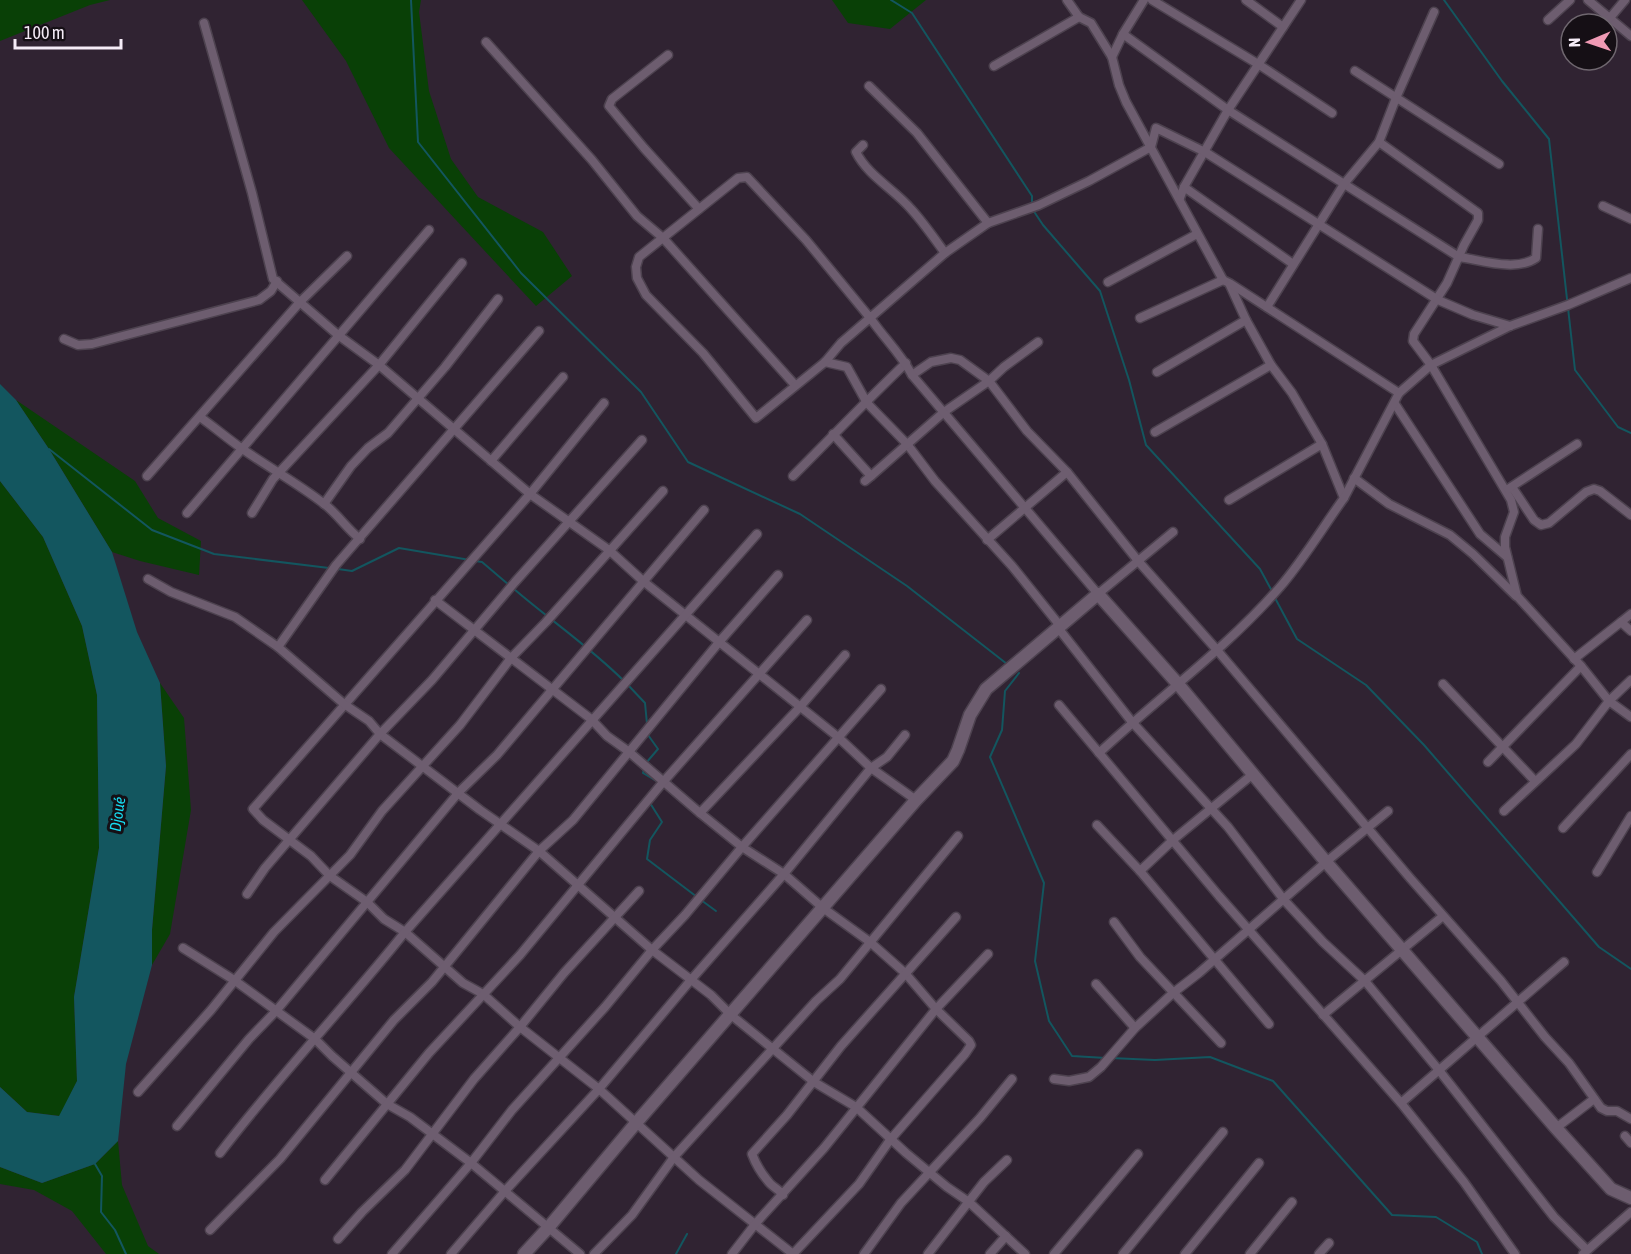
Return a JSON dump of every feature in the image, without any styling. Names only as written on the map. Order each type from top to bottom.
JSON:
[{"type":"street","points":[[1067,0],[1079,17],[1091,23],[1112,57],[1119,85],[1151,147],[1271,365],[1292,393],[1322,444],[1344,498]]},
{"type":"street","points":[[1112,57],[1144,0]]},
{"type":"street","points":[[1152,0],[1258,64],[1332,113]]},
{"type":"street","points":[[1247,0],[1283,27]]},
{"type":"street","points":[[1180,198],[1228,110],[1301,0]]},
{"type":"street","points":[[1548,20],[1570,0]]},
{"type":"street","points":[[1588,0],[1601,12]]},
{"type":"street","points":[[1615,12],[1624,0]]},
{"type":"street","points":[[1267,307],[1344,184],[1379,142],[1434,12]]},
{"type":"street","points":[[994,66],[1079,17]]},
{"type":"street","points":[[204,22],[252,193],[273,279],[338,335],[379,365],[530,494],[609,550],[643,581],[686,613],[838,737],[871,768],[916,800]]},
{"type":"street","points":[[1619,27],[1631,36]]},
{"type":"street","points":[[1123,34],[1228,110],[1459,257],[1496,263],[1529,263],[1536,258],[1538,229]]},
{"type":"street","points":[[486,42],[592,160],[637,216],[663,238],[795,385]]},
{"type":"street","points":[[668,55],[612,99],[609,106],[699,209]]},
{"type":"street","points":[[1355,71],[1499,164]]},
{"type":"street","points":[[869,86],[917,133],[988,223]]},
{"type":"street","points":[[1510,326],[1473,315],[1438,300],[1205,152],[1156,128],[1151,147],[1039,205],[988,223],[945,253],[871,319],[841,343],[825,362],[756,418],[703,353],[646,295],[637,279],[636,267],[639,257],[738,178],[747,177],[806,240],[871,319],[906,363],[912,375],[1098,594],[1178,684],[1477,1038],[1611,1189],[1631,1198]]},
{"type":"street","points":[[1379,142],[1478,213],[1478,220],[1438,300],[1414,334],[1413,341],[1431,364],[1508,489],[1541,525],[1549,523],[1586,492],[1594,489],[1600,491],[1631,515]]},
{"type":"street","points":[[863,145],[856,152],[860,160],[910,208],[945,253]]},
{"type":"street","points":[[1184,187],[1293,264]]},
{"type":"street","points":[[1603,206],[1631,219]]},
{"type":"street","points":[[187,513],[429,230]]},
{"type":"street","points":[[1108,282],[1197,234]]},
{"type":"street","points":[[147,476],[300,302],[347,256]]},
{"type":"street","points":[[252,513],[273,478],[379,365],[462,263]]},
{"type":"street","points":[[1099,753],[1217,650],[1281,586],[1344,498],[1399,393],[1431,364],[1510,326],[1568,305],[1631,278]]},
{"type":"street","points":[[64,339],[78,345],[92,344],[198,317],[260,300],[271,291],[277,281]]},
{"type":"street","points":[[1226,282],[1399,393]]},
{"type":"street","points":[[1140,318],[1226,282]]},
{"type":"street","points":[[324,504],[351,466],[368,448],[388,433],[498,299]]},
{"type":"street","points":[[1156,372],[1246,320]]},
{"type":"street","points":[[278,647],[336,566],[539,331]]},
{"type":"street","points":[[833,434],[868,479],[944,412],[989,381],[1038,342]]},
{"type":"street","points":[[912,375],[931,363],[951,358],[960,360],[989,381],[1027,431],[1067,472],[1139,562],[1519,1003],[1569,1063],[1601,1108],[1607,1111],[1617,1111],[1631,1119]]},
{"type":"street","points":[[825,362],[847,367],[867,403],[907,444],[935,481],[1012,566],[1132,722],[1212,809],[1284,900],[1323,942],[1365,981],[1438,1069],[1554,1217],[1585,1252],[1631,1212]]},
{"type":"street","points":[[793,476],[906,363]]},
{"type":"street","points":[[1155,432],[1271,365]]},
{"type":"street","points":[[491,461],[562,378]]},
{"type":"street","points":[[435,600],[591,719],[607,736],[742,847],[784,874],[823,908],[870,942],[905,974],[936,1009],[947,1017],[970,1045],[890,1140],[859,1184],[793,1254],[699,1180],[599,1089],[520,1027],[483,994],[464,983],[405,932],[384,919],[367,902],[330,876],[312,856],[263,820],[253,809],[435,600],[530,494],[604,403]]},
{"type":"street","points":[[1395,404],[1480,534],[1507,557]]},
{"type":"street","points":[[200,417],[241,448],[280,472],[324,504],[333,511],[346,528],[360,539]]},
{"type":"street","points":[[247,894],[265,868],[380,734],[476,631],[515,582],[642,440]]},
{"type":"street","points":[[1229,500],[1322,444]]},
{"type":"street","points":[[1508,489],[1577,444]]},
{"type":"street","points":[[987,540],[1067,472]]},
{"type":"street","points":[[1354,478],[1389,504],[1450,535],[1473,554],[1574,658],[1609,700],[1631,717]]},
{"type":"street","points":[[1508,489],[1514,512],[1505,537],[1516,596]]},
{"type":"street","points":[[138,1092],[211,1010],[274,932],[350,855],[382,811],[460,725],[511,658],[663,491]]},
{"type":"street","points":[[177,1125],[249,1039],[276,1011],[459,792],[497,755],[704,510]]},
{"type":"street","points":[[524,1254],[916,800],[953,761],[970,715],[986,689],[1173,532]]},
{"type":"street","points":[[220,1153],[252,1112],[358,991],[405,932],[757,534]]},
{"type":"street","points":[[210,1230],[280,1159],[350,1072],[394,1020],[445,966],[539,851],[573,820],[628,751],[778,574]]},
{"type":"street","points":[[148,579],[171,592],[235,616],[278,647],[344,704],[369,721],[380,734],[539,851],[652,950],[711,995],[731,1015],[814,1082],[856,1107],[890,1140],[969,1202],[1025,1254]]},
{"type":"street","points":[[1574,658],[1631,614]]},
{"type":"street","points":[[325,1180],[429,1053],[520,955],[664,781],[807,621]]},
{"type":"street","points":[[1621,622],[1631,631]]},
{"type":"street","points":[[700,813],[800,707],[845,655]]},
{"type":"street","points":[[1488,762],[1581,666]]},
{"type":"street","points":[[1504,812],[1534,781],[1576,744],[1609,700],[1631,680]]},
{"type":"street","points":[[1443,684],[1534,781]]},
{"type":"street","points":[[392,1254],[512,1110],[881,689]]},
{"type":"street","points":[[1059,705],[1249,929],[1401,1103],[1464,1182],[1515,1254]]},
{"type":"street","points":[[451,1254],[505,1191],[599,1089],[784,874],[871,768],[887,757],[905,735]]},
{"type":"street","points":[[1563,828],[1631,754]]},
{"type":"street","points":[[1140,871],[1173,840],[1253,774]]},
{"type":"street","points":[[1054,1079],[1069,1081],[1089,1077],[1101,1067],[1135,1028],[1173,993],[1388,811]]},
{"type":"street","points":[[1598,872],[1631,816]]},
{"type":"street","points":[[1097,825],[1140,871],[1269,1024]]},
{"type":"street","points":[[594,1254],[632,1215],[674,1157],[773,1047],[840,979],[958,836]]},
{"type":"street","points":[[338,1239],[405,1170],[474,1079],[564,973],[639,891]]},
{"type":"street","points":[[1323,1015],[1443,916]]},
{"type":"street","points":[[783,1195],[779,1189],[768,1182],[762,1170],[755,1163],[752,1154],[814,1082],[841,1046],[956,917]]},
{"type":"street","points":[[1114,922],[1140,957],[1221,1043]]},
{"type":"street","points":[[183,948],[234,980],[315,1039],[387,1104],[471,1162],[580,1254]]},
{"type":"street","points":[[732,1254],[936,1009],[988,954]]},
{"type":"street","points":[[1401,1103],[1564,962]]},
{"type":"street","points":[[1096,984],[1135,1028]]},
{"type":"street","points":[[864,1254],[900,1203],[980,1118],[1012,1078]]},
{"type":"street","points":[[1556,1128],[1594,1099]]},
{"type":"street","points":[[1123,1254],[1223,1132]]},
{"type":"street","points":[[1054,1254],[1138,1154]]},
{"type":"street","points":[[927,1254],[984,1182],[1007,1160]]},
{"type":"street","points":[[1185,1254],[1259,1163]]},
{"type":"street","points":[[1250,1254],[1292,1202]]},
{"type":"street","points":[[990,1254],[1006,1236]]},
{"type":"street","points":[[1319,1254],[1329,1243]]},
{"type":"green space","points":[[0,0],[110,0],[90,5],[0,41]]},
{"type":"green space","points":[[302,0],[421,0],[419,12],[429,91],[451,159],[478,197],[543,232],[572,276],[536,306],[389,148],[346,61]]},
{"type":"green space","points":[[832,0],[926,0],[890,29],[848,23]]},
{"type":"green space","points":[[16,400],[135,481],[158,518],[201,541],[199,575],[112,552]]},
{"type":"green space","points":[[0,481],[43,537],[82,626],[97,695],[99,848],[74,997],[77,1081],[60,1116],[27,1112],[0,1087]]},
{"type":"green space","points":[[160,683],[184,718],[191,810],[170,934],[152,965],[152,930],[166,766]]},
{"type":"green space","points":[[118,1141],[122,1185],[148,1246],[159,1254],[106,1254],[72,1211],[34,1190],[0,1184],[0,1167],[42,1183],[95,1164]]},
{"type":"water","name":"Djoué","points":[[0,384],[16,400],[49,449],[112,552],[137,632],[160,683],[166,766],[152,930],[152,965],[126,1064],[118,1141],[95,1164],[42,1183],[0,1167],[0,1087],[27,1112],[59,1116],[77,1081],[74,997],[99,848],[97,695],[82,626],[43,537],[0,481]]},
{"type":"waterway","points":[[411,0],[418,142],[521,273],[641,392],[688,462],[800,514],[907,586],[1007,664]]},
{"type":"waterway","points":[[891,0],[912,13],[1032,196],[1032,204]]},
{"type":"waterway","points":[[1444,0],[1502,81],[1549,139],[1575,370],[1618,427],[1631,433]]},
{"type":"waterway","points":[[1033,210],[1043,225],[1100,291],[1129,380],[1146,445],[1260,569],[1273,593]]},
{"type":"waterway","points":[[49,449],[152,530],[214,554],[329,568]]},
{"type":"waterway","points":[[338,569],[352,571],[399,548],[470,560]]},
{"type":"waterway","points":[[475,561],[482,562],[509,585]]},
{"type":"waterway","points":[[514,589],[624,681]]},
{"type":"waterway","points":[[1275,598],[1297,639],[1366,685],[1424,745],[1599,947],[1631,969]]},
{"type":"waterway","points":[[1019,673],[1005,691],[1002,730],[990,757],[1044,883],[1035,961],[1049,1021],[1072,1056],[1106,1058]]},
{"type":"waterway","points":[[628,685],[645,703],[647,724]]},
{"type":"waterway","points":[[646,763],[658,749],[648,735]]},
{"type":"waterway","points":[[644,769],[643,773],[658,784]]},
{"type":"waterway","points":[[650,803],[662,822],[650,840],[647,859],[697,897]]},
{"type":"waterway","points":[[701,900],[716,911]]},
{"type":"waterway","points":[[1111,1058],[1155,1060],[1210,1057],[1273,1081],[1392,1215],[1436,1217],[1477,1242],[1482,1254]]},
{"type":"waterway","points":[[95,1164],[102,1176],[101,1212],[115,1230],[126,1254]]},
{"type":"waterway","points":[[676,1254],[687,1234]]}]
